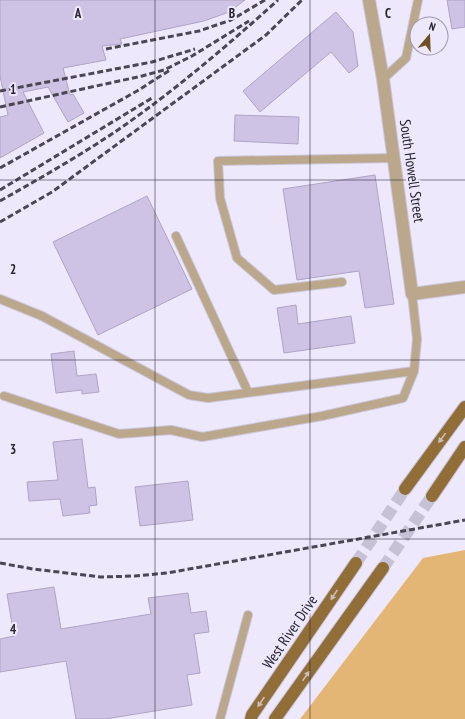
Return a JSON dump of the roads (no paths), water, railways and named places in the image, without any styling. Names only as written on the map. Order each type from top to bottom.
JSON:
[{"type":"main road","points":[[405,489],[465,407]]},
{"type":"main road","points":[[432,496],[465,447]]},
{"type":"main road","name":"West River Drive","points":[[251,719],[252,715],[356,563]]},
{"type":"main road","points":[[275,719],[383,568]]},
{"type":"street","name":"South Howell Street","points":[[369,0],[383,79],[412,294]]},
{"type":"street","points":[[412,294],[465,287]]},
{"type":"lane","points":[[383,79],[406,58],[417,12],[418,0]]},
{"type":"lane","points":[[342,282],[274,290],[237,258],[220,198],[218,161],[394,158]]},
{"type":"lane","points":[[176,236],[248,392]]},
{"type":"lane","points":[[4,396],[77,422],[119,434],[171,430],[202,437],[322,416],[403,398],[414,370],[417,339],[412,294]]},
{"type":"lane","points":[[0,299],[42,316],[190,395],[208,398],[414,370]]},
{"type":"lane","points":[[220,719],[248,615]]},
{"type":"tunnel","points":[[356,563],[405,489]]},
{"type":"tunnel","points":[[383,568],[432,496]]},
{"type":"railway","points":[[106,49],[199,31],[231,20],[265,0]]},
{"type":"railway","points":[[0,201],[79,155],[145,111],[203,65],[278,0]]},
{"type":"railway","points":[[0,222],[52,192],[266,35],[302,0]]},
{"type":"railway","points":[[0,107],[164,70],[192,56],[249,21]]},
{"type":"railway","points":[[0,91],[152,62],[195,49]]},
{"type":"railway","points":[[0,168],[137,91],[170,70]]},
{"type":"railway","points":[[0,190],[152,98]]},
{"type":"railway","points":[[0,563],[33,569],[101,577],[135,576],[167,573],[465,520]]}]
